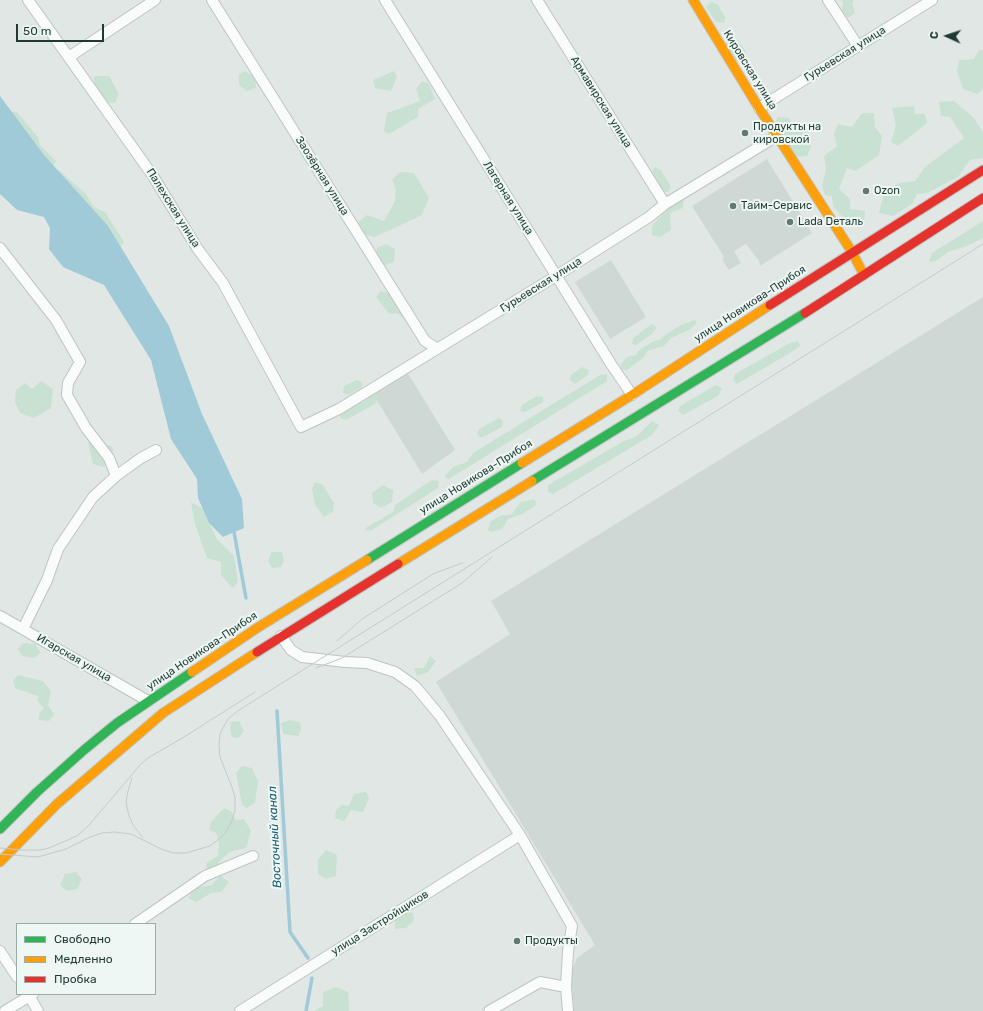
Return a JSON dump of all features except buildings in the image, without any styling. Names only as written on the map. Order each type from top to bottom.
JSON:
[{"type":"main road","name":"Кировская улица","points":[[693,0],[759,108],[852,252],[864,275]]},
{"type":"main road","name":"улица Новикова-Прибоя","points":[[0,829],[37,792],[117,723],[257,628],[632,395],[852,252],[983,170]]},
{"type":"main road","points":[[0,862],[63,799],[163,713],[281,636],[864,275],[983,198]]},
{"type":"street","name":"Палехская улица","points":[[28,0],[153,176],[197,248],[224,283],[301,427]]},
{"type":"street","points":[[69,57],[155,0]]},
{"type":"street","name":"Заозёрная улица","points":[[212,0],[425,341],[436,348]]},
{"type":"street","name":"Лагерная улица","points":[[385,0],[611,364],[632,395]]},
{"type":"street","name":"Армавирская улица","points":[[537,0],[665,204]]},
{"type":"street","points":[[828,0],[858,46]]},
{"type":"street","name":"Гурьевская улица","points":[[759,108],[932,0]]},
{"type":"street","name":"Гурьевская улица","points":[[301,427],[339,409],[436,348],[556,276],[649,217],[665,204],[777,136]]},
{"type":"street","points":[[0,248],[56,320],[80,362],[68,384],[67,395],[86,428],[109,458],[116,476]]},
{"type":"street","points":[[23,629],[47,580],[58,549],[94,497],[116,476],[141,458],[156,450]]},
{"type":"street","name":"Игарская улица","points":[[0,616],[148,702]]},
{"type":"street","points":[[281,636],[291,650],[302,657],[367,663],[395,672],[415,686],[440,716],[520,835],[572,926],[568,952],[566,987],[568,1011]]},
{"type":"street","name":"улица Застройщиков","points":[[240,1011],[520,835]]},
{"type":"street","points":[[136,923],[205,876],[253,856]]},
{"type":"street","points":[[0,951],[16,975]]},
{"type":"street","points":[[489,1011],[540,982],[566,987]]},
{"type":"street","points":[[5,1011],[30,995],[38,1011]]},
{"type":"shaded area","points":[[767,159],[812,233],[760,266],[759,261],[746,244],[734,251],[741,263],[729,270],[722,259],[724,257],[692,206]]},
{"type":"shaded area","points":[[611,260],[646,317],[610,339],[575,282]]},
{"type":"shaded area","points":[[983,297],[983,1011],[574,1011],[571,973],[577,958],[595,945],[436,682],[510,634],[491,601]]},
{"type":"shaded area","points":[[407,372],[455,450],[422,474],[373,394]]},
{"type":"green space","points":[[841,0],[854,0],[852,2],[855,13],[848,18],[842,11],[843,2]]},
{"type":"green space","points":[[711,2],[718,5],[725,17],[724,23],[716,22],[706,7]]},
{"type":"green space","points":[[728,39],[737,39],[746,52],[743,61],[734,60],[725,45]]},
{"type":"green space","points":[[979,50],[983,50],[983,89],[977,94],[963,89],[957,71],[959,60],[974,59]]},
{"type":"green space","points":[[245,71],[255,77],[256,88],[247,91],[239,85],[239,74]]},
{"type":"green space","points":[[394,71],[397,76],[391,91],[375,88],[373,80]]},
{"type":"green space","points":[[94,76],[109,76],[119,94],[115,103],[107,102],[94,83]]},
{"type":"green space","points":[[422,81],[429,84],[435,99],[418,109],[418,117],[389,134],[384,131],[387,113],[420,101],[416,89]]},
{"type":"green space","points":[[954,101],[973,117],[983,132],[983,158],[970,160],[958,177],[927,193],[917,194],[912,204],[893,216],[879,213],[884,193],[899,183],[915,181],[925,167],[964,138],[950,117],[941,116],[939,102]]},
{"type":"green space","points":[[914,106],[915,114],[925,114],[927,123],[898,146],[891,142],[896,125],[892,108]]},
{"type":"green space","points":[[5,111],[17,112],[38,137],[40,145],[56,161],[52,168]]},
{"type":"green space","points":[[862,113],[874,113],[875,127],[882,136],[879,155],[856,171],[847,168],[839,189],[850,199],[850,209],[865,211],[864,222],[845,220],[833,206],[832,196],[825,195],[822,186],[826,169],[824,156],[837,146],[834,134],[838,124],[852,127]]},
{"type":"green space","points":[[778,117],[789,118],[793,129],[805,130],[811,147],[807,156],[796,157],[789,149],[790,138],[782,133],[775,123]]},
{"type":"green space","points":[[655,167],[661,170],[671,187],[668,192],[661,191],[651,173]]},
{"type":"green space","points":[[59,170],[86,194],[94,207],[105,212],[124,242],[119,249],[55,177]]},
{"type":"green space","points":[[400,172],[414,173],[429,198],[422,215],[375,237],[367,235],[359,229],[357,223],[367,215],[384,221],[395,201],[396,189],[392,180]]},
{"type":"green space","points":[[684,199],[683,208],[670,213],[671,230],[660,237],[652,235],[652,226],[668,208]]},
{"type":"green space","points":[[983,221],[983,238],[967,246],[948,252],[936,261],[929,262],[932,253]]},
{"type":"green space","points":[[386,244],[395,249],[394,262],[382,266],[376,257],[377,248]]},
{"type":"green space","points":[[381,291],[392,294],[399,309],[409,306],[415,313],[407,321],[397,313],[389,314],[376,297]]},
{"type":"green space","points":[[695,320],[697,323],[689,330],[671,338],[664,346],[647,351],[645,356],[627,370],[621,369],[621,364],[627,357],[636,355],[639,350],[652,342],[661,339],[681,325]]},
{"type":"green space","points":[[652,324],[657,327],[652,334],[636,345],[632,344],[633,338]]},
{"type":"green space","points":[[798,341],[800,346],[790,353],[737,384],[733,380],[735,374],[790,343]]},
{"type":"green space","points":[[582,367],[589,370],[588,375],[575,384],[570,380],[571,375]]},
{"type":"green space","points":[[607,374],[607,381],[449,479],[444,477],[453,467],[467,462],[473,453],[600,375]]},
{"type":"green space","points":[[357,380],[362,382],[362,387],[348,395],[343,393],[344,386]]},
{"type":"green space","points":[[41,381],[53,389],[51,408],[34,418],[20,413],[15,402],[16,390],[25,383],[32,389]]},
{"type":"green space","points":[[716,385],[722,388],[718,396],[683,415],[678,411],[680,406]]},
{"type":"green space","points":[[371,392],[379,396],[375,404],[346,420],[340,418],[340,412],[351,405],[363,402]]},
{"type":"green space","points":[[537,396],[543,397],[543,402],[525,412],[520,411],[522,405]]},
{"type":"green space","points":[[499,418],[503,421],[502,427],[481,438],[477,434],[479,429]]},
{"type":"green space","points":[[652,421],[659,425],[652,435],[553,494],[548,492],[548,485],[624,441],[637,436]]},
{"type":"green space","points":[[90,441],[112,446],[113,451],[104,467],[93,464],[88,442]]},
{"type":"green space","points":[[432,480],[439,481],[438,488],[372,530],[365,531],[367,527],[393,512],[395,505]]},
{"type":"green space","points":[[315,482],[323,485],[334,503],[333,512],[324,517],[315,505],[312,489]]},
{"type":"green space","points":[[383,485],[393,490],[392,502],[381,508],[373,503],[372,493]]},
{"type":"green space","points":[[535,499],[536,505],[522,514],[508,519],[502,529],[491,532],[488,530],[490,522],[502,515],[511,515],[521,502]]},
{"type":"green space","points":[[191,502],[203,509],[216,538],[234,556],[238,582],[232,588],[221,575],[221,562],[207,558],[195,524]]},
{"type":"green space","points":[[272,552],[282,552],[284,561],[281,567],[272,568],[268,561]]},
{"type":"green space","points":[[23,643],[35,644],[41,653],[34,658],[22,656],[18,649]]},
{"type":"green space","points":[[430,656],[436,661],[428,672],[417,676],[414,668],[424,668]]},
{"type":"green space","points":[[18,675],[43,681],[51,691],[48,705],[54,714],[49,721],[39,720],[39,714],[44,708],[38,702],[38,696],[15,688],[13,680]]},
{"type":"green space","points":[[290,720],[300,722],[301,730],[298,736],[283,734],[281,723]]},
{"type":"green space","points":[[239,721],[244,731],[238,738],[232,737],[230,729],[231,722]]},
{"type":"green space","points":[[242,766],[252,768],[258,781],[255,803],[247,808],[242,805],[236,773]]},
{"type":"green space","points":[[366,792],[369,798],[363,812],[351,810],[344,821],[335,818],[336,810],[342,805],[349,806],[354,794]]},
{"type":"green space","points":[[224,808],[231,811],[236,820],[244,819],[251,831],[246,848],[229,852],[219,862],[215,869],[207,871],[206,863],[218,856],[219,843],[216,833],[209,830],[211,822]]},
{"type":"green space","points":[[326,850],[337,855],[336,876],[326,879],[318,874],[318,860]]},
{"type":"green space","points":[[76,872],[82,879],[77,889],[67,891],[60,885],[65,874]]},
{"type":"green space","points":[[220,875],[229,882],[221,892],[211,893],[196,902],[188,898],[195,888],[212,885]]},
{"type":"green space","points":[[406,911],[413,913],[414,921],[406,928],[395,929],[395,918]]},
{"type":"green space","points":[[336,987],[348,992],[349,1011],[314,1011],[323,1006],[323,992]]},
{"type":"water","points":[[0,96],[44,155],[108,226],[169,326],[202,414],[242,499],[244,528],[223,537],[209,523],[198,498],[197,479],[171,439],[151,360],[104,285],[63,267],[49,249],[50,228],[44,217],[17,210],[0,194]]},
{"type":"waterway","name":"Восточный канал","points":[[234,532],[246,598]]},
{"type":"waterway","name":"Восточный канал","points":[[277,711],[290,932],[308,958]]},
{"type":"waterway","name":"Восточный канал","points":[[306,1011],[312,978]]},
{"type":"tram line","points":[[0,854],[38,857],[66,849],[102,833],[115,832],[131,834],[161,849],[173,853],[186,853],[210,846],[226,832],[231,823],[235,810],[235,798],[220,757],[219,745],[220,734],[224,726],[228,719],[239,710],[983,244]]},
{"type":"tram line","points":[[316,668],[342,658],[462,583],[492,557]]},
{"type":"tram line","points":[[337,641],[362,619],[433,574],[462,563]]},
{"type":"tram line","points":[[0,848],[40,850],[49,848],[77,836],[89,825],[141,764],[148,758],[255,692]]},
{"type":"tram line","points":[[132,778],[126,802],[129,816],[133,825],[143,838]]},
{"type":"traffic: fast","points":[[532,481],[805,313]]},
{"type":"traffic: fast","points":[[367,560],[522,463]]},
{"type":"traffic: fast","points":[[0,829],[37,792],[117,723],[192,672]]},
{"type":"traffic: slow","points":[[693,0],[759,108],[852,252],[864,275]]},
{"type":"traffic: slow","points":[[522,463],[632,395],[770,305]]},
{"type":"traffic: slow","points":[[398,564],[532,481]]},
{"type":"traffic: slow","points":[[192,672],[257,628],[367,560]]},
{"type":"traffic: slow","points":[[0,862],[57,804],[163,713],[257,652]]},
{"type":"traffic: jam","points":[[770,305],[983,170]]},
{"type":"traffic: jam","points":[[805,313],[983,198]]},
{"type":"traffic: jam","points":[[257,652],[398,564]]},
{"type":"place","name":"Продукты на кировской","points":[[745,133]]},
{"type":"place","name":"Ozon","points":[[866,191]]},
{"type":"place","name":"Тайм-Сервис","points":[[733,206]]},
{"type":"place","name":"Lada Dеталь","points":[[790,222]]},
{"type":"place","name":"Продукты","points":[[517,941]]}]
